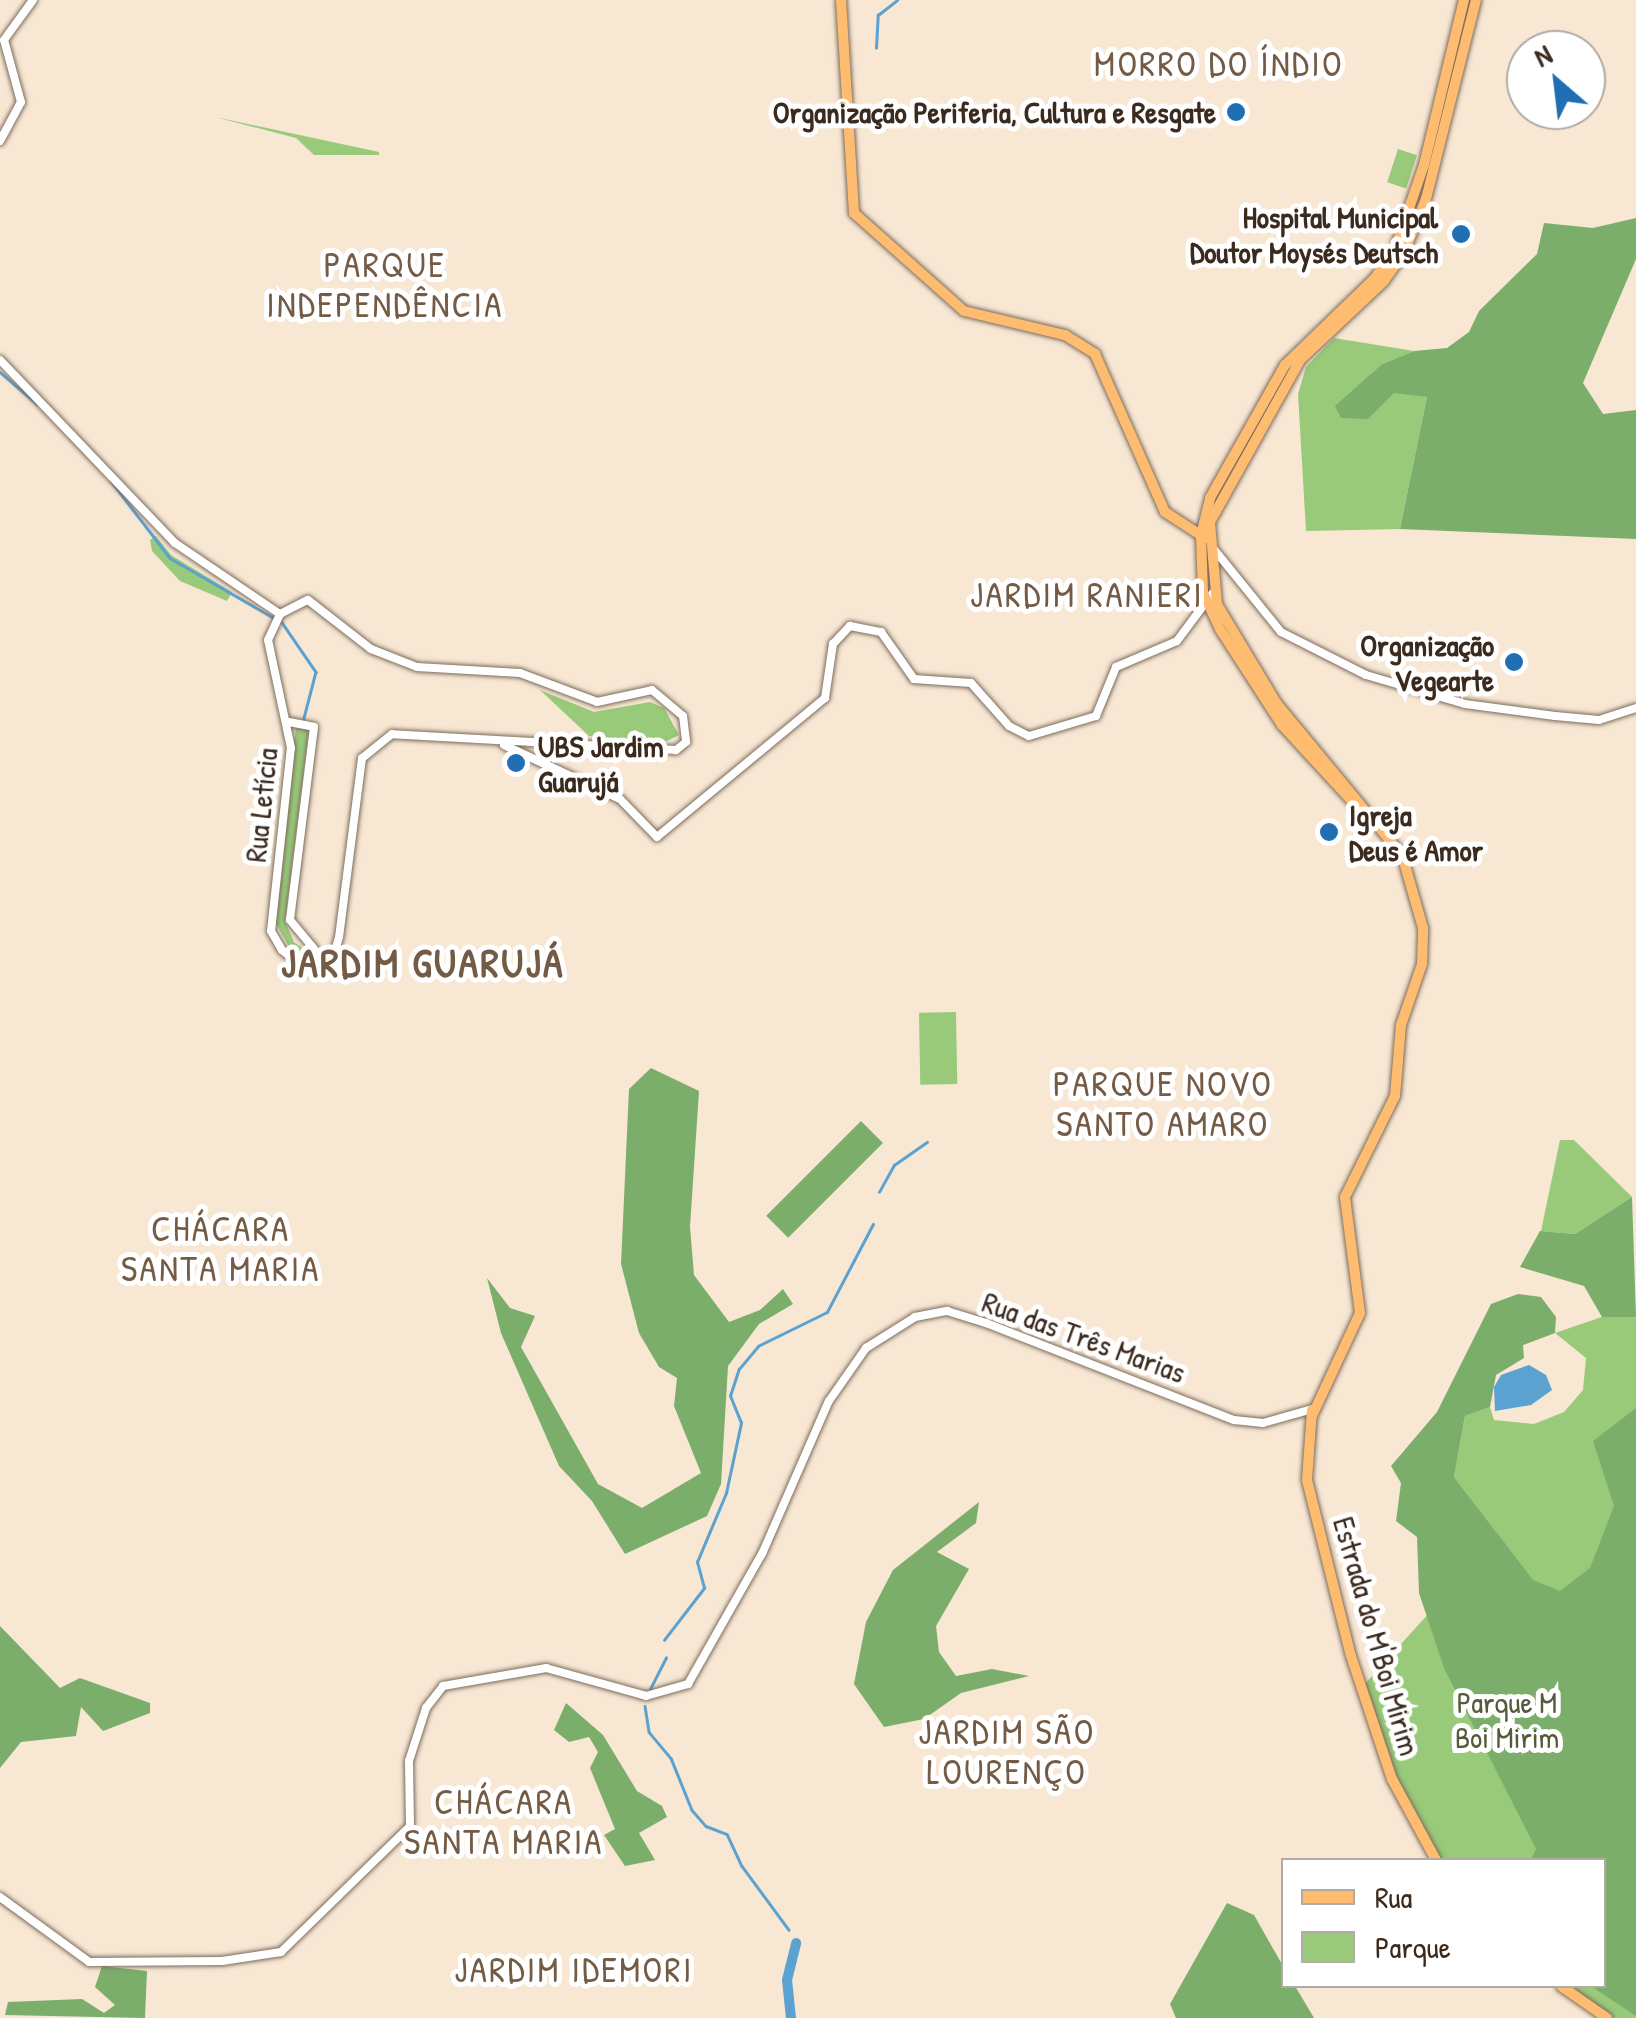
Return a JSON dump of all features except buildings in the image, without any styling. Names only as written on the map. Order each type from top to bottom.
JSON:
[{"type":"main road","points":[[841,0],[852,209],[964,311],[1065,335],[1095,354],[1165,512],[1210,545]]},
{"type":"main road","name":"Estrada do M'Boi Mirim","points":[[1208,596],[1212,514],[1293,370],[1391,272],[1422,208],[1464,0]]},
{"type":"main road","name":"Estrada do M'Boi Mirim","points":[[1435,1858],[1392,1779],[1351,1656],[1307,1480],[1312,1413],[1362,1298],[1344,1197],[1395,1096],[1401,1025],[1424,946],[1402,855],[1277,704],[1208,596],[1201,535],[1210,498],[1286,366],[1384,268],[1437,134],[1476,0]]},
{"type":"main road","points":[[1416,192],[1415,204],[1422,208]]},
{"type":"main road","points":[[1564,1988],[1607,2018]]},
{"type":"street","points":[[0,140],[21,102],[4,40],[33,0]]},
{"type":"street","points":[[0,360],[174,543],[280,614],[308,600],[371,649],[417,667],[520,673],[597,702],[652,690],[686,722],[686,742],[676,750],[523,749]]},
{"type":"street","points":[[1210,545],[1281,632],[1366,675],[1465,704],[1555,716],[1599,720],[1636,708]]},
{"type":"street","points":[[330,968],[362,758],[392,734],[500,743],[523,749],[620,799],[658,837],[825,698],[832,644],[850,626],[881,632],[914,678],[971,683],[1009,726],[1029,736],[1096,716],[1116,668],[1172,644],[1208,596]]},
{"type":"street","name":"Rua Letícia","points":[[280,614],[268,640],[292,748],[270,918],[274,942],[310,976],[330,968]]},
{"type":"street","points":[[289,722],[314,727],[289,910],[298,936],[330,968]]},
{"type":"street","name":"Rua das Três Marias","points":[[0,1897],[90,1962],[272,1957],[308,1930],[410,1826],[409,1761],[436,1691],[546,1668],[646,1696],[688,1684],[762,1554],[829,1401],[866,1348],[915,1317],[947,1311],[986,1323],[1234,1420],[1264,1422],[1312,1413]]},
{"type":"green space","points":[[215,117],[379,155],[314,155],[296,138]]},
{"type":"green space","points":[[1398,149],[1417,155],[1406,188],[1387,182]]},
{"type":"green space","points":[[1636,218],[1636,259],[1583,383],[1603,414],[1636,410],[1636,539],[1400,529],[1427,397],[1394,393],[1368,419],[1341,418],[1335,406],[1382,364],[1414,351],[1447,348],[1469,332],[1479,311],[1537,254],[1544,223],[1593,228]]},
{"type":"green space","points":[[1334,338],[1414,351],[1382,364],[1336,406],[1394,392],[1427,397],[1400,529],[1306,531],[1298,394],[1306,367]]},
{"type":"green space","points":[[156,536],[171,555],[232,592],[227,601],[180,581],[152,551],[150,540]]},
{"type":"green space","points":[[540,690],[594,712],[650,702],[664,708],[679,735],[663,743],[589,736]]},
{"type":"green space","points":[[296,726],[309,730],[285,921],[294,942],[321,961],[316,970],[293,954],[275,922]]},
{"type":"green space","points":[[956,1012],[957,1084],[920,1085],[919,1013]]},
{"type":"green space","points":[[651,1068],[699,1091],[690,1227],[694,1275],[729,1322],[760,1310],[783,1289],[793,1304],[759,1324],[728,1366],[721,1484],[707,1516],[625,1554],[592,1501],[559,1466],[501,1333],[487,1278],[510,1308],[535,1316],[521,1347],[598,1484],[642,1508],[701,1473],[674,1406],[677,1378],[659,1367],[639,1333],[621,1264],[629,1089]]},
{"type":"green space","points":[[861,1121],[883,1143],[788,1238],[766,1216]]},
{"type":"green space","points":[[1560,1140],[1574,1140],[1632,1197],[1575,1234],[1541,1231]]},
{"type":"green space","points":[[1632,1197],[1636,1317],[1602,1317],[1584,1286],[1520,1267],[1540,1231],[1575,1234]]},
{"type":"green space","name":"Parque M Boi Mirim","points":[[1518,1294],[1541,1297],[1556,1317],[1555,1333],[1523,1345],[1524,1358],[1496,1375],[1490,1407],[1465,1416],[1454,1477],[1533,1580],[1560,1591],[1590,1568],[1614,1506],[1593,1441],[1636,1408],[1636,2016],[1594,1988],[1606,1988],[1606,1858],[1532,1858],[1536,1849],[1444,1668],[1419,1593],[1417,1537],[1396,1521],[1401,1483],[1391,1466],[1437,1412],[1491,1304]]},
{"type":"green space","name":"Parque M Boi Mirim","points":[[1602,1317],[1636,1317],[1636,2018],[1605,2018],[1557,1988],[1606,1988],[1606,1858],[1432,1858],[1392,1779],[1361,1688],[1499,1536],[1454,1477],[1465,1416],[1490,1407],[1494,1420],[1534,1424],[1564,1412],[1583,1390],[1586,1358],[1555,1333]]},
{"type":"green space","points":[[979,1502],[976,1523],[937,1552],[969,1569],[936,1626],[939,1652],[956,1676],[992,1669],[1029,1676],[961,1693],[924,1719],[884,1727],[854,1684],[866,1622],[893,1570]]},
{"type":"green space","points":[[0,1626],[60,1688],[80,1678],[150,1703],[150,1713],[103,1731],[81,1707],[76,1736],[21,1742],[0,1768]]},
{"type":"green space","points":[[566,1703],[603,1735],[637,1791],[662,1806],[667,1817],[639,1833],[655,1860],[625,1866],[604,1835],[615,1829],[590,1768],[598,1752],[589,1737],[569,1742],[554,1730]]},
{"type":"green space","points":[[1227,1903],[1254,1915],[1281,1962],[1281,1988],[1296,1988],[1314,2018],[1176,2018],[1170,2004]]},
{"type":"green space","points":[[102,1966],[147,1971],[145,2018],[5,2015],[8,2002],[82,1999],[104,2013],[115,2005],[95,1987]]},
{"type":"water","points":[[1529,1365],[1546,1375],[1552,1390],[1531,1405],[1495,1411],[1494,1387],[1501,1375]]},
{"type":"waterway","points":[[876,48],[878,15],[897,0]]},
{"type":"waterway","points":[[0,372],[37,404]]},
{"type":"waterway","points":[[111,481],[170,558],[274,618]]},
{"type":"waterway","points":[[281,621],[316,672],[304,718]]},
{"type":"waterway","points":[[879,1192],[894,1165],[927,1142]]},
{"type":"waterway","points":[[664,1640],[704,1588],[697,1562],[726,1493],[741,1423],[730,1396],[739,1369],[758,1346],[827,1312],[873,1224]]},
{"type":"waterway","points":[[650,1689],[666,1658]]},
{"type":"waterway","points":[[645,1706],[649,1732],[671,1758],[692,1810],[706,1826],[727,1834],[742,1866],[789,1930]]},
{"type":"waterway","points":[[791,2018],[787,1980],[796,1943]]},
{"type":"place","name":"Organização Periferia, Cultura e Resgate","points":[[1236,112]]},
{"type":"place","name":"Hospital Municipal Doutor Moysés Deutsch","points":[[1461,234]]},
{"type":"place","name":"Organização Vegearte","points":[[1514,662]]},
{"type":"place","name":"UBS Jardim Guarujá","points":[[516,763]]},
{"type":"place","name":"Igreja Deus é Amor","points":[[1329,832]]},
{"type":"district","name":"MORRO DO ÍNDIO","points":[[1219,64]]},
{"type":"district","name":"PARQUE INDEPENDÊNCIA","points":[[385,285]]},
{"type":"district","name":"JARDIM RANIERI","points":[[1087,595]]},
{"type":"district","name":"JARDIM GUARUJÁ","points":[[423,962]]},
{"type":"district","name":"PARQUE NOVO SANTO AMARO","points":[[1163,1104]]},
{"type":"district","name":"CHÁCARA SANTA MARIA","points":[[221,1249]]},
{"type":"district","name":"JARDIM SÃO LOURENÇO","points":[[1007,1752]]},
{"type":"district","name":"CHÁCARA SANTA MARIA","points":[[504,1822]]},
{"type":"district","name":"JARDIM IDEMORI","points":[[574,1970]]}]
